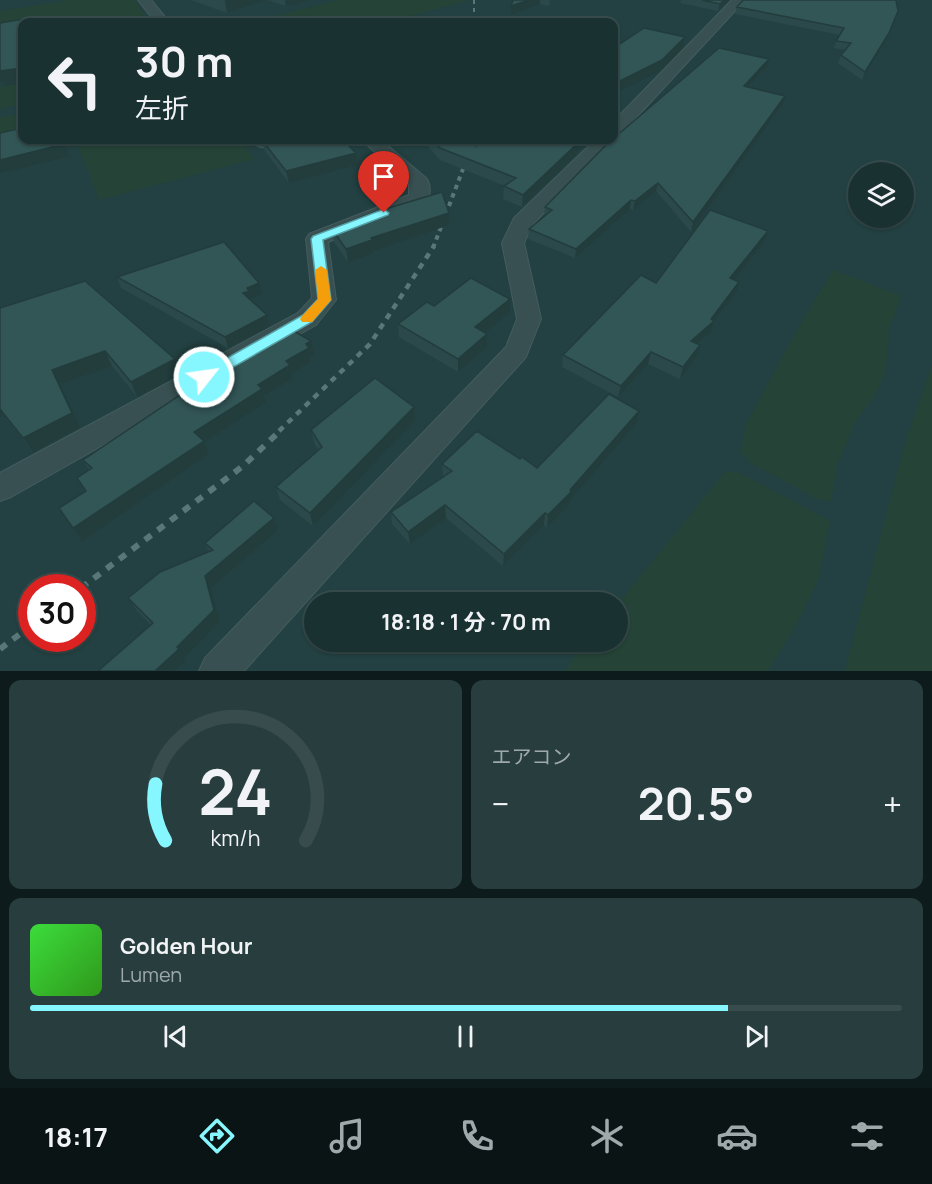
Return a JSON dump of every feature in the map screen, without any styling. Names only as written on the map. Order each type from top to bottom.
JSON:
[{"type":"street","points":[[144,0],[159,18]]},
{"type":"street","points":[[618,127],[739,0]]},
{"type":"street","points":[[0,488],[307,319],[324,300],[317,239],[419,198],[419,182],[376,144]]},
{"type":"street","points":[[218,671],[517,351],[529,319],[513,243],[522,223],[601,144]]},
{"type":"green space","points":[[71,0],[135,0],[147,18],[18,18],[18,25],[0,37],[0,11]]},
{"type":"green space","points":[[339,0],[469,0],[404,18],[266,18]]},
{"type":"green space","points":[[18,84],[18,105],[0,109],[0,87]]},
{"type":"green space","points":[[18,114],[18,140],[0,145],[0,118]]},
{"type":"green space","points":[[78,144],[243,144],[254,159],[99,200]]},
{"type":"green space","points":[[833,270],[901,296],[890,327],[885,374],[872,400],[855,422],[837,466],[831,501],[819,500],[749,462],[740,451],[746,424],[793,336]]},
{"type":"green space","points":[[932,364],[932,671],[845,671],[904,446]]},
{"type":"green space","points":[[725,472],[738,472],[830,521],[818,580],[799,620],[768,671],[564,671],[578,652],[628,652],[627,592]]},
{"type":"building","points":[[513,0],[529,0],[511,6]]},
{"type":"building","points":[[702,0],[724,0],[720,4]]},
{"type":"building","points":[[743,0],[896,0],[898,11],[889,33],[865,72],[841,55],[851,43],[836,41],[844,28],[737,7]]},
{"type":"building","points":[[18,20],[18,69],[0,71],[0,23]]},
{"type":"building","points":[[644,28],[685,37],[662,60],[618,82],[618,45]]},
{"type":"building","points":[[719,48],[769,59],[744,86],[785,96],[693,222],[658,183],[635,201],[631,200],[576,249],[529,229],[552,210],[545,207],[607,144],[618,144],[618,135]]},
{"type":"building","points":[[18,129],[18,144],[64,144],[0,160],[0,133]]},
{"type":"building","points":[[265,144],[347,144],[356,153],[286,171]]},
{"type":"building","points":[[436,144],[474,144],[476,146],[479,144],[577,144],[523,195],[504,186],[516,178],[440,148]]},
{"type":"building","points":[[442,192],[449,213],[371,238],[372,240],[346,249],[332,229],[372,213]]},
{"type":"building","points":[[710,210],[768,231],[730,278],[739,282],[711,319],[714,321],[691,341],[700,345],[683,367],[651,352],[621,386],[563,355],[641,275],[656,283]]},
{"type":"building","points":[[224,242],[259,283],[247,288],[249,291],[243,293],[267,315],[225,337],[117,277]]},
{"type":"building","points":[[471,278],[510,299],[475,327],[487,334],[458,359],[398,324],[427,302],[434,306]]},
{"type":"building","points":[[85,281],[175,359],[131,382],[105,351],[52,370],[72,413],[23,438],[0,409],[0,308]]},
{"type":"building","points":[[289,328],[311,341],[306,344],[309,348],[286,361],[290,365],[258,385],[262,389],[194,432],[204,441],[73,528],[59,508],[86,491],[77,478],[92,468],[83,460],[201,381]]},
{"type":"building","points":[[375,378],[414,407],[310,513],[276,487],[322,447],[311,430]]},
{"type":"building","points":[[609,394],[639,411],[570,490],[571,492],[548,515],[545,513],[504,554],[445,505],[408,532],[391,512],[452,471],[442,464],[477,431],[537,468]]},
{"type":"building","points":[[254,501],[274,518],[205,576],[214,610],[177,647],[179,649],[155,671],[98,671],[153,623],[128,598],[160,572],[213,550],[205,543]]},
{"type":"railway","points":[[474,0],[474,18]]},
{"type":"railway","points":[[433,247],[463,169],[466,144]]},
{"type":"railway","points":[[279,431],[370,344],[433,247]]},
{"type":"railway","points":[[96,577],[243,466],[281,430]]},
{"type":"railway","points":[[0,649],[18,636]]},
{"type":"slow traffic","points":[[307,319],[324,300],[321,270]]},
{"type":"route","points":[[204,377],[307,319],[324,300],[317,239],[384,213]]}]
